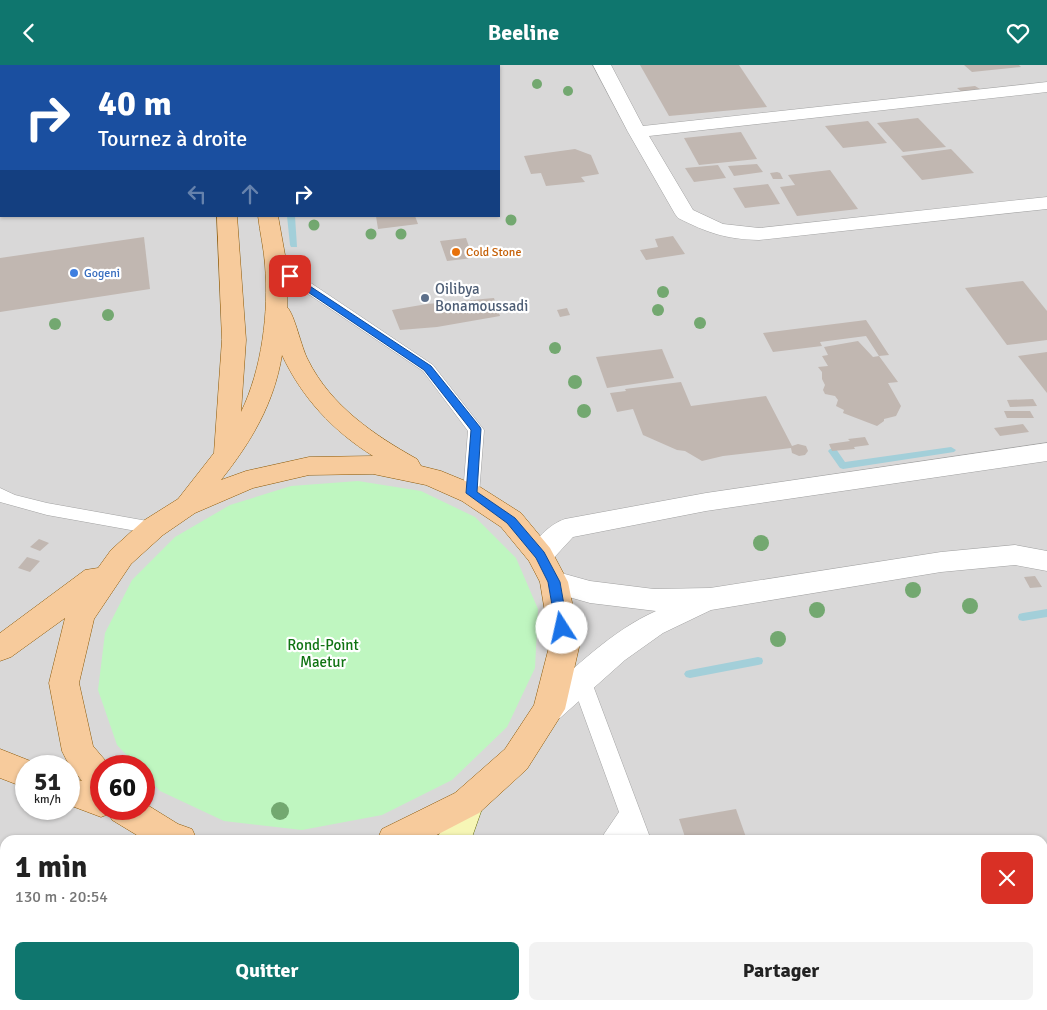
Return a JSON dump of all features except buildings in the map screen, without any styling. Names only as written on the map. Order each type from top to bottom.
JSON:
[{"type":"main road","points":[[225,456],[234,340],[227,217]]},
{"type":"main road","points":[[186,506],[225,456],[254,410],[268,373],[276,299],[276,266],[268,217]]},
{"type":"main road","points":[[276,299],[290,348],[310,385],[337,418],[382,451],[432,477],[471,493],[511,520],[540,555],[554,582],[565,643],[549,709],[516,759],[467,803],[404,835]]},
{"type":"main road","points":[[0,649],[68,600],[153,528],[186,506],[246,480],[309,466],[373,465],[432,477]]},
{"type":"main road","points":[[90,766],[78,751],[64,683],[80,616],[121,557]]},
{"type":"main road","points":[[0,763],[15,769]]},
{"type":"main road","points":[[456,835],[467,803]]},
{"type":"main road","points":[[140,820],[166,835]]},
{"type":"street","points":[[602,65],[637,132],[685,214],[717,229],[759,235],[1047,203]]},
{"type":"street","points":[[637,132],[1047,87]]},
{"type":"street","points":[[540,555],[565,529],[706,502],[1047,452]]},
{"type":"street","points":[[554,582],[590,592],[654,600],[710,599],[941,562],[1015,555],[1047,561]]},
{"type":"street","points":[[549,709],[614,652],[653,625],[710,599]]},
{"type":"lane","points":[[276,266],[428,368],[476,429],[471,493]]},
{"type":"lane","points":[[0,493],[4,498],[32,506],[153,528]]},
{"type":"lane","points":[[581,680],[638,835]]},
{"type":"lane","points":[[615,835],[631,812]]},
{"type":"shaded area","points":[[500,65],[1047,65],[1047,835],[0,835],[0,217],[500,217]]},
{"type":"green space","name":"Rond-Point Maetur","points":[[358,481],[421,491],[475,517],[516,558],[538,609],[535,668],[507,727],[452,780],[382,815],[302,830],[224,821],[160,791],[155,786],[155,755],[127,755],[117,745],[98,690],[105,633],[132,580],[175,537],[230,505],[291,486]]},
{"type":"waterway","points":[[291,217],[294,245]]},
{"type":"waterway","points":[[833,451],[843,466],[951,450]]},
{"type":"waterway","points":[[1023,617],[1047,613]]},
{"type":"waterway","points":[[690,674],[758,661]]},
{"type":"place","name":"Cold Stone","points":[[456,252]]},
{"type":"place","name":"Gogeni","points":[[74,273]]},
{"type":"place","name":"Oilibya Bonamoussadi","points":[[425,298]]},
{"type":"route","points":[[290,276],[428,368],[476,429],[471,493],[511,520],[540,555],[554,582],[562,628]]}]
